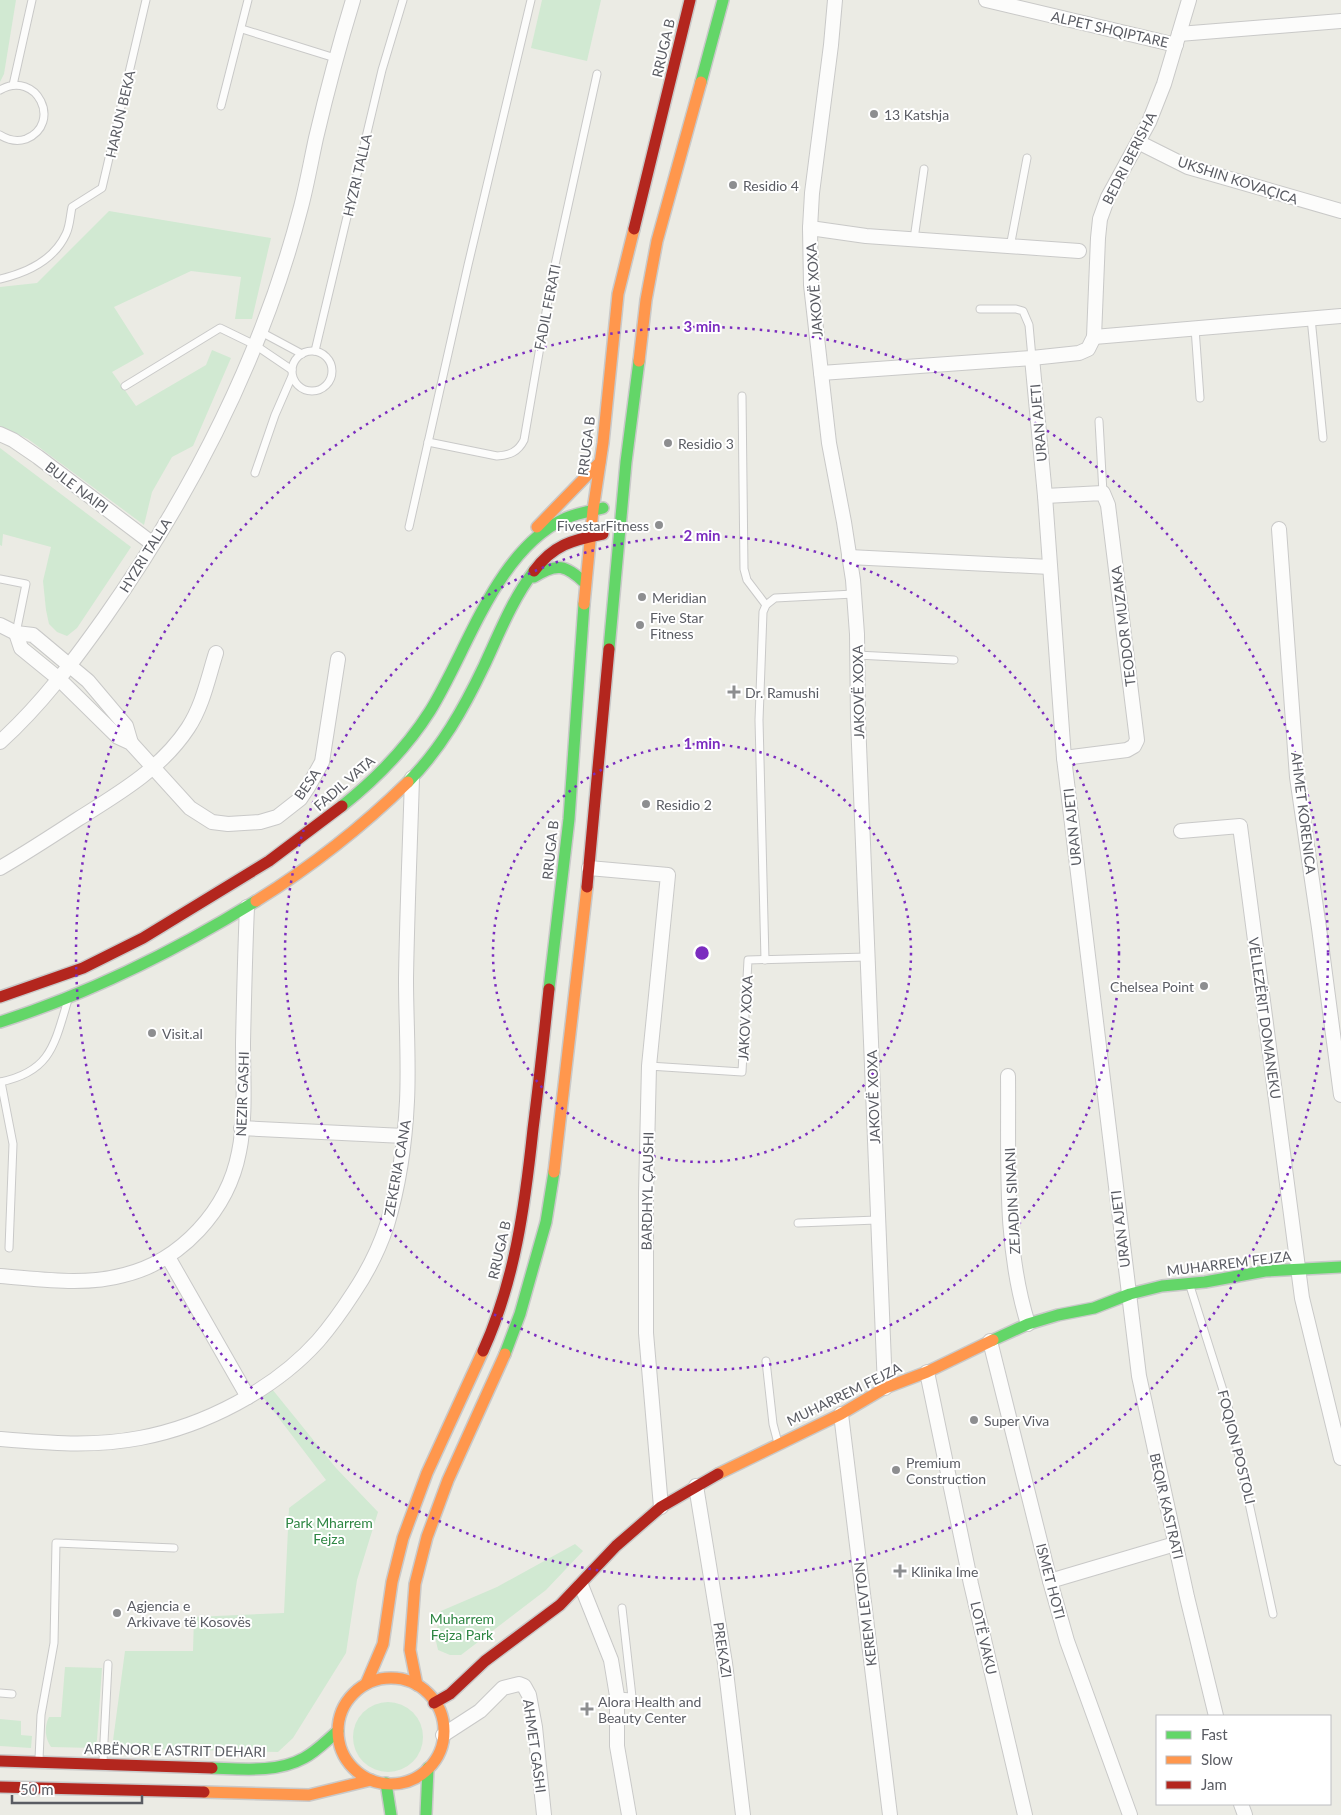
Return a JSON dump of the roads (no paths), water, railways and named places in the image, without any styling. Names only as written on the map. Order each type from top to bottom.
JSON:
[{"type":"main road","name":"RRUGA B","points":[[366,1684],[383,1644],[392,1582],[403,1538],[427,1473],[488,1339],[502,1301],[515,1255],[528,1175],[569,819],[590,537],[618,294],[690,0]]},
{"type":"main road","points":[[417,1685],[410,1650],[415,1584],[427,1538],[448,1480],[507,1350],[520,1314],[546,1222],[553,1183],[590,868],[626,462],[645,309],[656,241],[723,0]]},
{"type":"main road","points":[[507,569],[522,542],[600,462]]},
{"type":"main road","name":"FADIL VATA","points":[[0,998],[76,971],[130,946],[244,877],[337,812],[392,761],[413,736],[448,679],[492,592],[507,569],[544,533],[562,520],[593,510],[622,504]]},
{"type":"main road","points":[[0,1022],[68,1000],[140,968],[247,907],[325,854],[360,826],[412,778],[434,751],[467,699],[526,582],[539,564],[550,552],[565,543],[620,531]]},
{"type":"main road","points":[[526,582],[543,570],[554,566],[564,566],[572,570],[586,583]]},
{"type":"main road","name":"MUHARREM FEJZA","points":[[434,1703],[450,1694],[485,1661],[560,1605],[616,1546],[661,1507],[696,1486],[841,1414],[885,1388],[927,1372],[1028,1324],[1094,1308],[1130,1294],[1162,1286],[1266,1271],[1341,1267]]},
{"type":"main road","points":[[393,1678],[417,1685],[437,1705],[442,1717],[443,1735],[438,1755],[428,1768],[407,1781],[386,1783],[371,1780],[358,1772],[347,1761],[340,1747],[338,1731],[340,1716],[345,1704],[356,1691],[366,1684],[378,1680],[393,1678]]},
{"type":"main road","name":"ARBËNOR E ASTRIT DEHARI","points":[[0,1761],[269,1768],[286,1765],[303,1758],[338,1731]]},
{"type":"main road","points":[[426,1815],[428,1768]]},
{"type":"main road","points":[[0,1787],[310,1794],[371,1780]]},
{"type":"main road","points":[[386,1783],[392,1815]]},
{"type":"street","name":"HYZRI TALLA","points":[[0,742],[28,715],[59,679],[119,597],[153,544],[211,441],[258,338],[301,207],[335,58],[353,0]]},
{"type":"street","name":"JAKOVË XOXA","points":[[834,0],[831,45],[812,193],[810,228],[811,285],[829,443],[850,557],[854,594],[858,655],[858,720],[885,1388]]},
{"type":"street","name":"ALPET SHQIPTARE","points":[[986,0],[1178,40],[1341,20]]},
{"type":"street","name":"BEDRI BERISHA","points":[[1091,343],[1100,219],[1108,196],[1149,122],[1161,92],[1189,0]]},
{"type":"street","name":"UKSHIN KOVAÇICA","points":[[1138,142],[1188,168],[1341,212]]},
{"type":"street","points":[[810,228],[838,233],[1079,251]]},
{"type":"street","points":[[821,373],[1079,353],[1091,343],[1196,328],[1341,316]]},
{"type":"street","name":"URAN AJETI","points":[[1032,358],[1045,496],[1064,758],[1130,1294]]},
{"type":"street","name":"BULE NAIPI","points":[[0,434],[13,440],[38,457],[153,544]]},
{"type":"street","points":[[1045,496],[1102,493]]},
{"type":"street","name":"TEODOR MUZAKA","points":[[1064,758],[1127,750],[1134,746],[1137,740],[1111,520],[1108,505],[1102,493]]},
{"type":"street","name":"AHMET KORENICA","points":[[1279,529],[1297,777],[1341,1095]]},
{"type":"street","points":[[850,557],[1050,567]]},
{"type":"street","name":"BESA","points":[[0,625],[16,633],[33,635],[88,681],[126,726],[131,743]]},
{"type":"street","name":"BESA","points":[[16,633],[21,648],[59,679],[118,737],[131,743],[190,808],[212,822],[245,824],[260,822],[277,817],[300,799],[322,762],[338,659]]},
{"type":"street","points":[[0,868],[154,768],[178,742],[195,715],[201,703],[216,653]]},
{"type":"street","name":"ZEKERIA CANA","points":[[0,1439],[66,1444],[102,1443],[139,1438],[178,1429],[215,1414],[248,1397],[272,1381],[317,1342],[341,1312],[361,1282],[376,1254],[386,1226],[396,1187],[404,1136],[407,1100],[406,978],[412,778]]},
{"type":"street","name":"VËLLEZËRIT DOMANEKU","points":[[1181,831],[1240,826],[1299,1268]]},
{"type":"street","name":"BARDHYL ÇAUSHI","points":[[590,868],[668,875],[649,1066],[646,1193],[646,1333],[661,1507]]},
{"type":"street","name":"NEZIR GASHI","points":[[0,1276],[98,1280],[123,1276],[146,1269],[168,1257],[185,1245],[202,1226],[226,1190],[234,1171],[239,1151],[247,907]]},
{"type":"street","name":"ZEJADIN SINANI","points":[[1008,1076],[1012,1246],[1022,1306],[1028,1324]]},
{"type":"street","points":[[241,1128],[404,1136]]},
{"type":"street","points":[[168,1257],[248,1397]]},
{"type":"street","points":[[1299,1268],[1302,1298],[1341,1458]]},
{"type":"street","name":"BEQIR KASTRATI","points":[[1130,1294],[1139,1376],[1175,1544],[1216,1715]]},
{"type":"street","name":"ISMET HOTI","points":[[990,1341],[1050,1581],[1067,1641],[1130,1815]]},
{"type":"street","name":"LOTË VAKU","points":[[927,1372],[971,1584],[1025,1815]]},
{"type":"street","name":"KEREM LEVTON","points":[[841,1414],[890,1815]]},
{"type":"street","name":"PREKAZI","points":[[696,1486],[725,1663],[743,1815]]},
{"type":"street","points":[[1050,1581],[1175,1544]]},
{"type":"street","points":[[581,1584],[611,1660],[618,1696],[617,1746],[628,1815]]},
{"type":"street","name":"AHMET GASHI","points":[[443,1735],[480,1711],[503,1688],[519,1684],[524,1686],[530,1696],[535,1726],[544,1815]]},
{"type":"lane","points":[[14,85],[32,0]]},
{"type":"lane","points":[[221,106],[248,0]]},
{"type":"lane","name":"HYZRI TALLA","points":[[315,351],[382,70],[403,0]]},
{"type":"lane","points":[[409,527],[457,312],[531,0]]},
{"type":"lane","name":"HARUN BEKA","points":[[0,279],[16,275],[39,264],[57,249],[67,232],[72,207],[102,188],[146,2]]},
{"type":"lane","points":[[242,29],[335,58]]},
{"type":"lane","name":"FADIL FERATI","points":[[428,442],[497,456],[508,456],[519,449],[524,440],[551,283],[597,74]]},
{"type":"lane","points":[[0,90],[14,85],[21,85],[34,92],[43,104],[44,119],[37,132],[25,139],[10,140],[0,135]]},
{"type":"lane","points":[[1010,247],[1026,158]]},
{"type":"lane","points":[[914,239],[924,169]]},
{"type":"lane","name":"URAN AJETI","points":[[980,309],[1016,309],[1022,311],[1029,325],[1032,358]]},
{"type":"lane","points":[[1311,318],[1323,438]]},
{"type":"lane","points":[[124,386],[220,328],[258,338],[302,354]]},
{"type":"lane","points":[[1196,328],[1200,398]]},
{"type":"lane","points":[[255,473],[292,373],[294,361],[302,354],[315,351],[327,358],[332,370],[329,382],[324,387],[318,390],[305,390],[299,387],[292,373],[258,338]]},
{"type":"lane","points":[[742,396],[744,569],[747,580],[766,604]]},
{"type":"lane","points":[[1099,421],[1102,493]]},
{"type":"lane","points":[[0,579],[26,584],[16,633]]},
{"type":"lane","points":[[765,960],[759,720],[763,612],[766,604],[775,598],[854,594]]},
{"type":"lane","points":[[858,655],[954,660]]},
{"type":"lane","name":"JAKOV XOXA","points":[[649,1066],[742,1072],[748,960],[867,956]]},
{"type":"lane","points":[[9,1248],[13,1144],[1,1082],[31,1072],[40,1064],[54,1042],[62,1024],[68,1000]]},
{"type":"lane","points":[[798,1223],[877,1220]]},
{"type":"lane","name":"FOQION POSTOLI","points":[[1190,1283],[1228,1406],[1274,1614]]},
{"type":"lane","points":[[766,1361],[773,1424],[778,1444]]},
{"type":"lane","points":[[38,1762],[41,1715],[54,1643],[56,1543],[174,1548]]},
{"type":"lane","points":[[618,1696],[632,1697],[622,1608]]},
{"type":"lane","points":[[103,1764],[108,1664]]},
{"type":"lane","points":[[0,1693],[12,1694]]},
{"type":"place","name":"13 Katshja","points":[[874,114]]},
{"type":"place","name":"Residio 4","points":[[733,185]]},
{"type":"place","name":"Residio 3","points":[[668,443]]},
{"type":"place","name":"FivestarFitness","points":[[659,525]]},
{"type":"place","name":"Meridian","points":[[642,597]]},
{"type":"place","name":"Five Star Fitness","points":[[640,625]]},
{"type":"place","name":"Dr. Ramushi","points":[[734,692]]},
{"type":"place","name":"Residio 2","points":[[646,804]]},
{"type":"place","name":"Chelsea Point","points":[[1204,986]]},
{"type":"place","name":"Visit.al","points":[[152,1033]]},
{"type":"place","name":"Super Viva","points":[[974,1420]]},
{"type":"place","name":"Premium Construction","points":[[896,1470]]},
{"type":"place","name":"Klinika Ime","points":[[900,1571]]},
{"type":"place","name":"Agjencia e Arkivave të Kosovës","points":[[117,1613]]},
{"type":"place","name":"Alora Health and Beauty Center","points":[[587,1709]]},
{"type":"park label","name":"Park Mharrem Fejza","points":[[329,1530]]},
{"type":"park label","name":"Muharrem Fejza Park","points":[[462,1626]]}]
